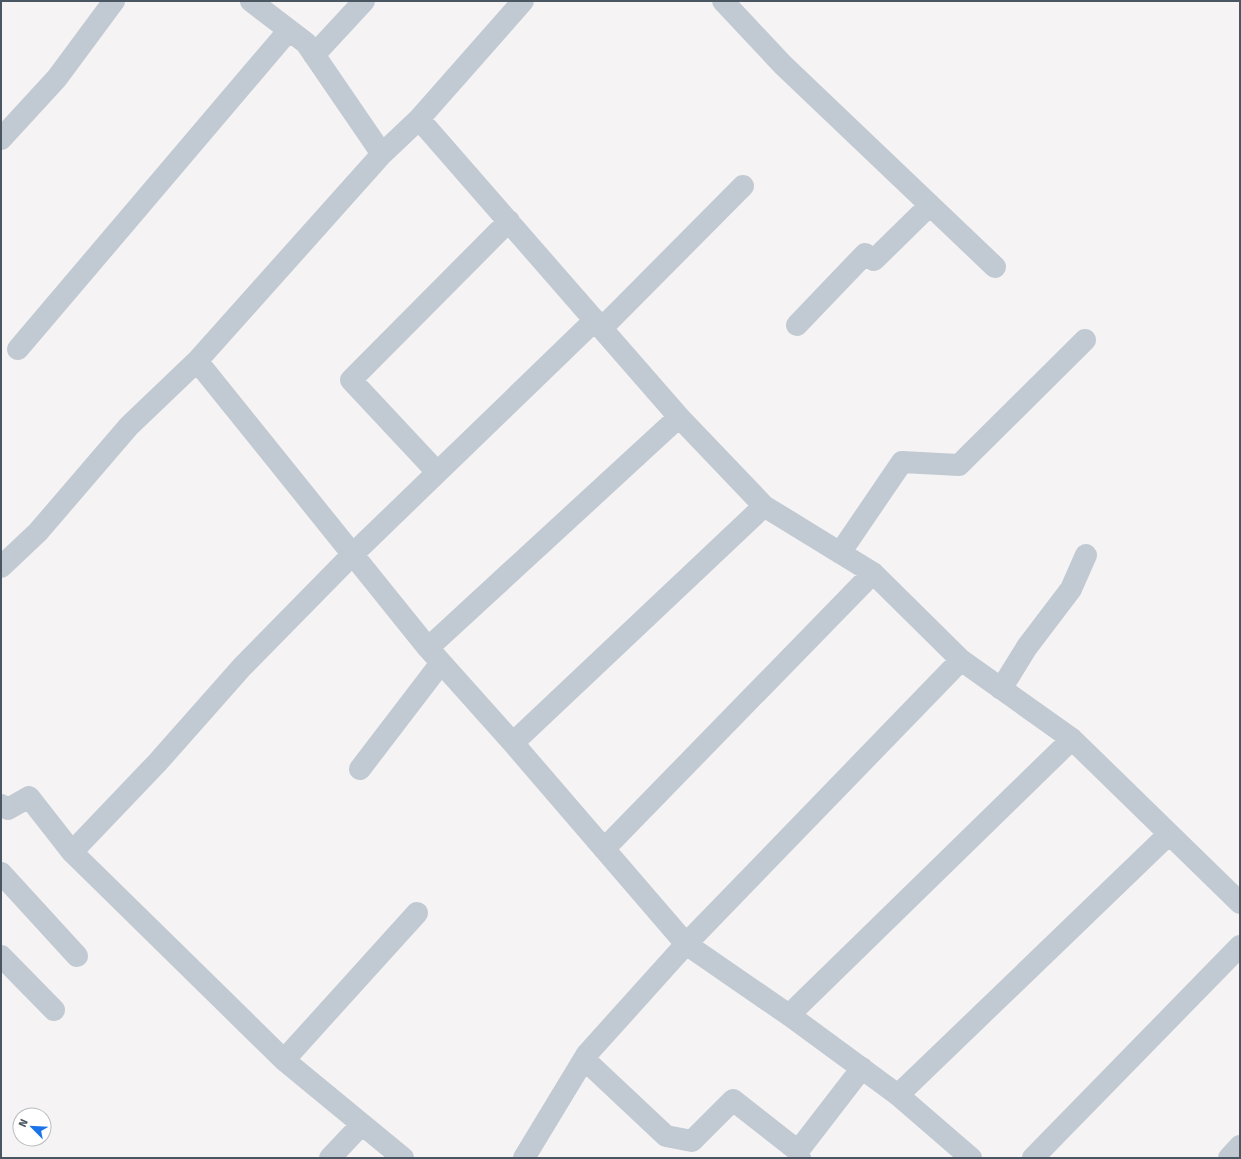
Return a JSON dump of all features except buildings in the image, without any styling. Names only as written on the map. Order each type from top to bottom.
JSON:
[{"type":"street","points":[[1,139],[57,78],[114,1]]},
{"type":"street","points":[[251,1],[306,43],[382,154]]},
{"type":"street","points":[[314,55],[364,1]]},
{"type":"street","points":[[1,567],[38,532],[129,426],[197,361],[382,154],[418,119],[523,1]]},
{"type":"street","points":[[723,1],[784,65],[995,267]]},
{"type":"street","points":[[18,349],[289,30]]},
{"type":"street","points":[[418,119],[509,221],[679,417],[764,506],[873,573],[960,660],[1072,739],[1240,903]]},
{"type":"street","points":[[72,852],[157,763],[242,667],[352,555],[438,472],[599,324],[743,186]]},
{"type":"street","points":[[797,325],[865,254],[874,260],[930,205]]},
{"type":"street","points":[[438,472],[351,380],[509,221]]},
{"type":"street","points":[[840,553],[902,462],[959,465],[1085,340]]},
{"type":"street","points":[[197,361],[435,656],[513,743],[686,944],[789,1015],[898,1095],[971,1158]]},
{"type":"street","points":[[360,769],[435,656],[679,417]]},
{"type":"street","points":[[513,743],[764,506]]},
{"type":"street","points":[[1001,689],[1027,647],[1071,589],[1086,555]]},
{"type":"street","points":[[604,849],[873,573]]},
{"type":"street","points":[[524,1158],[587,1054],[686,944],[960,660]]},
{"type":"street","points":[[789,1015],[1072,739]]},
{"type":"street","points":[[3,810],[28,796],[72,852],[284,1060],[403,1158]]},
{"type":"street","points":[[898,1095],[1169,834]]},
{"type":"street","points":[[1,873],[77,956]]},
{"type":"street","points":[[284,1060],[417,913]]},
{"type":"street","points":[[1033,1158],[1240,946]]},
{"type":"street","points":[[1,956],[54,1010]]},
{"type":"street","points":[[584,1059],[666,1136],[692,1141],[732,1100],[799,1154],[862,1068]]},
{"type":"street","points":[[330,1158],[362,1124]]},
{"type":"street","points":[[1229,1158],[1240,1146]]}]
